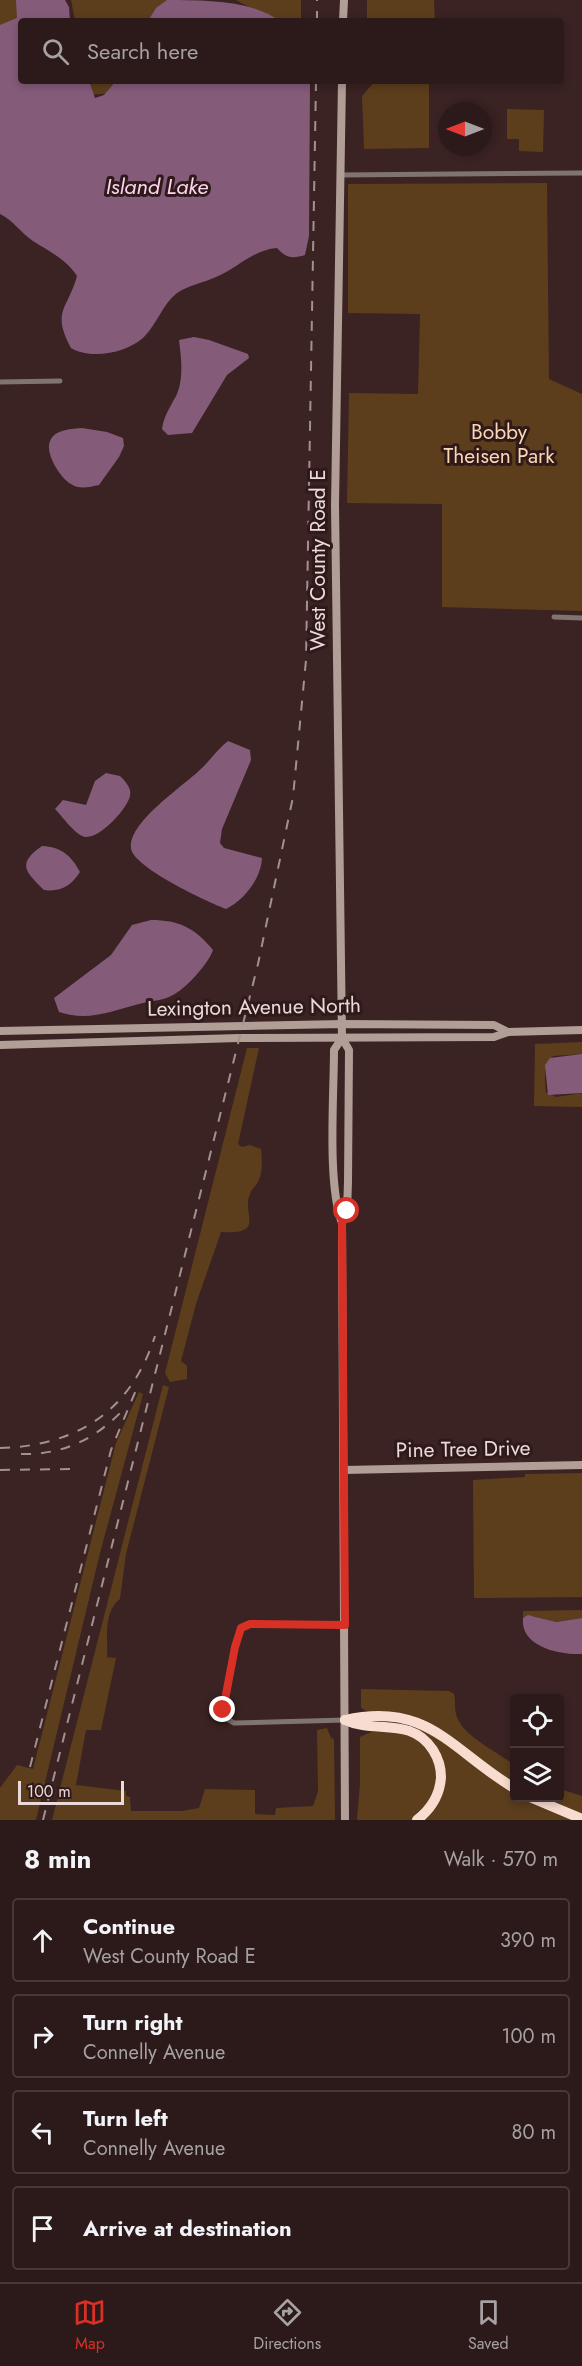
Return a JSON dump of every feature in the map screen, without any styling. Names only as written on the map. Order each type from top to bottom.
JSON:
[{"type":"highway","points":[[345,1720],[360,1716],[386,1716],[425,1724],[510,1785]]},
{"type":"highway","points":[[345,1720],[359,1726],[401,1727],[419,1735],[431,1747],[439,1762],[440,1785],[433,1804],[417,1820]]},
{"type":"highway","points":[[543,1802],[582,1819]]},
{"type":"street","points":[[343,18],[344,0]]},
{"type":"street","name":"West County Road E","points":[[342,84],[335,529],[337,815],[342,1038],[349,1050],[347,1211],[342,1223]]},
{"type":"street","points":[[340,175],[582,173]]},
{"type":"street","points":[[0,382],[60,381]]},
{"type":"street","points":[[554,617],[582,618]]},
{"type":"street","name":"Lexington Avenue North","points":[[0,1031],[342,1024],[494,1025],[508,1032]]},
{"type":"street","name":"Lexington Avenue North","points":[[0,1045],[494,1037],[508,1032],[582,1030]]},
{"type":"street","name":"West County Road E","points":[[342,1038],[334,1050],[334,1181],[337,1210],[342,1223],[345,1817]]},
{"type":"street","name":"Pine Tree Drive","points":[[344,1470],[582,1464]]},
{"type":"street","points":[[345,1625],[250,1624],[241,1628],[223,1710],[226,1719],[234,1723],[345,1720]]},
{"type":"green space","points":[[0,0],[22,0],[21,18],[18,18],[18,24],[0,26]]},
{"type":"green space","points":[[71,0],[168,0],[156,18],[74,18]]},
{"type":"green space","points":[[236,0],[301,0],[301,18],[269,18]]},
{"type":"green space","points":[[367,0],[434,0],[435,18],[367,18]]},
{"type":"green space","points":[[87,84],[125,84],[113,93],[89,95]]},
{"type":"green space","points":[[372,84],[429,84],[429,148],[364,149],[362,96]]},
{"type":"green space","points":[[507,109],[544,110],[543,152],[519,151],[519,139],[507,139]]},
{"type":"green space","name":"Bobby Theisen Park","points":[[547,183],[549,379],[582,394],[582,611],[442,607],[442,504],[347,503],[349,393],[418,394],[420,314],[348,313],[348,184]]},
{"type":"green space","points":[[582,1042],[582,1054],[553,1056],[546,1068],[545,1077],[546,1092],[556,1097],[582,1093],[582,1107],[534,1106],[535,1044]]},
{"type":"green space","points":[[247,1048],[259,1048],[238,1144],[242,1147],[250,1145],[261,1149],[261,1174],[248,1201],[248,1226],[244,1230],[235,1232],[221,1232],[196,1304],[181,1361],[187,1366],[187,1379],[170,1382],[165,1373]]},
{"type":"green space","points":[[163,1385],[169,1387],[126,1554],[120,1599],[115,1604],[109,1618],[107,1657],[116,1658],[101,1730],[86,1730],[76,1785],[126,1791],[126,1796],[130,1797],[131,1811],[182,1811],[199,1808],[205,1789],[255,1790],[255,1814],[275,1815],[276,1808],[313,1806],[318,1792],[317,1730],[327,1728],[331,1738],[334,1739],[335,1820],[52,1820]]},
{"type":"green space","points":[[139,1392],[143,1394],[100,1553],[36,1820],[0,1820],[0,1788],[17,1765],[33,1769],[116,1443]]},
{"type":"green space","points":[[582,1473],[582,1597],[474,1598],[473,1480],[525,1477],[525,1474]]},
{"type":"green space","points":[[582,1610],[582,1618],[555,1622],[533,1616],[523,1620],[523,1611]]},
{"type":"green space","points":[[361,1689],[449,1691],[454,1694],[456,1714],[461,1724],[474,1738],[510,1762],[510,1781],[425,1720],[406,1714],[367,1711],[361,1708]]},
{"type":"green space","points":[[412,1724],[426,1730],[510,1790],[510,1802],[532,1802],[573,1820],[423,1820],[444,1773]]},
{"type":"green space","points":[[373,1731],[409,1733],[429,1750],[437,1772],[434,1794],[421,1813],[412,1820],[357,1820],[360,1737]]},
{"type":"green space","points":[[564,1790],[582,1796],[582,1816],[548,1802],[564,1802]]},
{"type":"water","name":"Island Lake","points":[[16,0],[65,0],[69,7],[70,18],[18,18],[18,84],[90,84],[95,98],[104,95],[113,84],[310,84],[309,236],[305,255],[290,257],[277,248],[268,249],[216,277],[182,290],[167,303],[144,337],[137,343],[119,351],[88,354],[71,348],[62,326],[62,318],[77,276],[63,260],[33,241],[0,214],[0,25],[17,18]]},
{"type":"water","points":[[167,0],[211,1],[241,5],[275,18],[150,18],[156,8]]},
{"type":"water","points":[[194,337],[248,354],[249,358],[227,375],[192,433],[168,435],[162,429],[163,424],[181,381],[179,340]]},
{"type":"water","points":[[82,428],[107,432],[123,438],[124,446],[119,457],[99,485],[74,486],[62,476],[51,457],[49,444],[57,433]]},
{"type":"water","points":[[228,741],[250,750],[251,760],[222,829],[220,843],[224,848],[262,858],[255,881],[239,900],[226,909],[188,892],[157,874],[135,856],[131,848],[132,838],[138,827]]},
{"type":"water","points":[[106,773],[120,776],[126,782],[130,793],[128,802],[103,830],[88,837],[82,836],[55,809],[63,800],[86,805],[95,781]]},
{"type":"water","points":[[42,846],[55,848],[65,853],[80,872],[65,887],[44,890],[26,868],[29,858]]},
{"type":"water","points":[[151,920],[186,927],[200,936],[213,950],[207,962],[189,983],[167,998],[109,1012],[80,1016],[59,1012],[54,998],[111,955],[132,925]]},
{"type":"water","points":[[582,1054],[582,1093],[548,1095],[545,1065],[550,1058]]},
{"type":"water","points":[[528,1615],[556,1622],[582,1618],[582,1654],[553,1651],[535,1642],[524,1628],[523,1618]]},
{"type":"railway","points":[[317,0],[317,18]]},
{"type":"railway","points":[[43,1820],[258,964],[293,797],[306,660],[316,84]]},
{"type":"railway","points":[[0,1448],[28,1446],[53,1440],[77,1431],[97,1419],[116,1404],[131,1385],[145,1362],[155,1336]]},
{"type":"railway","points":[[30,1767],[111,1450],[136,1390]]},
{"type":"railway","points":[[21,1454],[50,1452],[76,1444],[89,1438],[122,1411]]},
{"type":"railway","points":[[0,1470],[70,1469]]},
{"type":"route","points":[[223,1710],[241,1628],[250,1624],[345,1625],[342,1223],[347,1211]]}]
